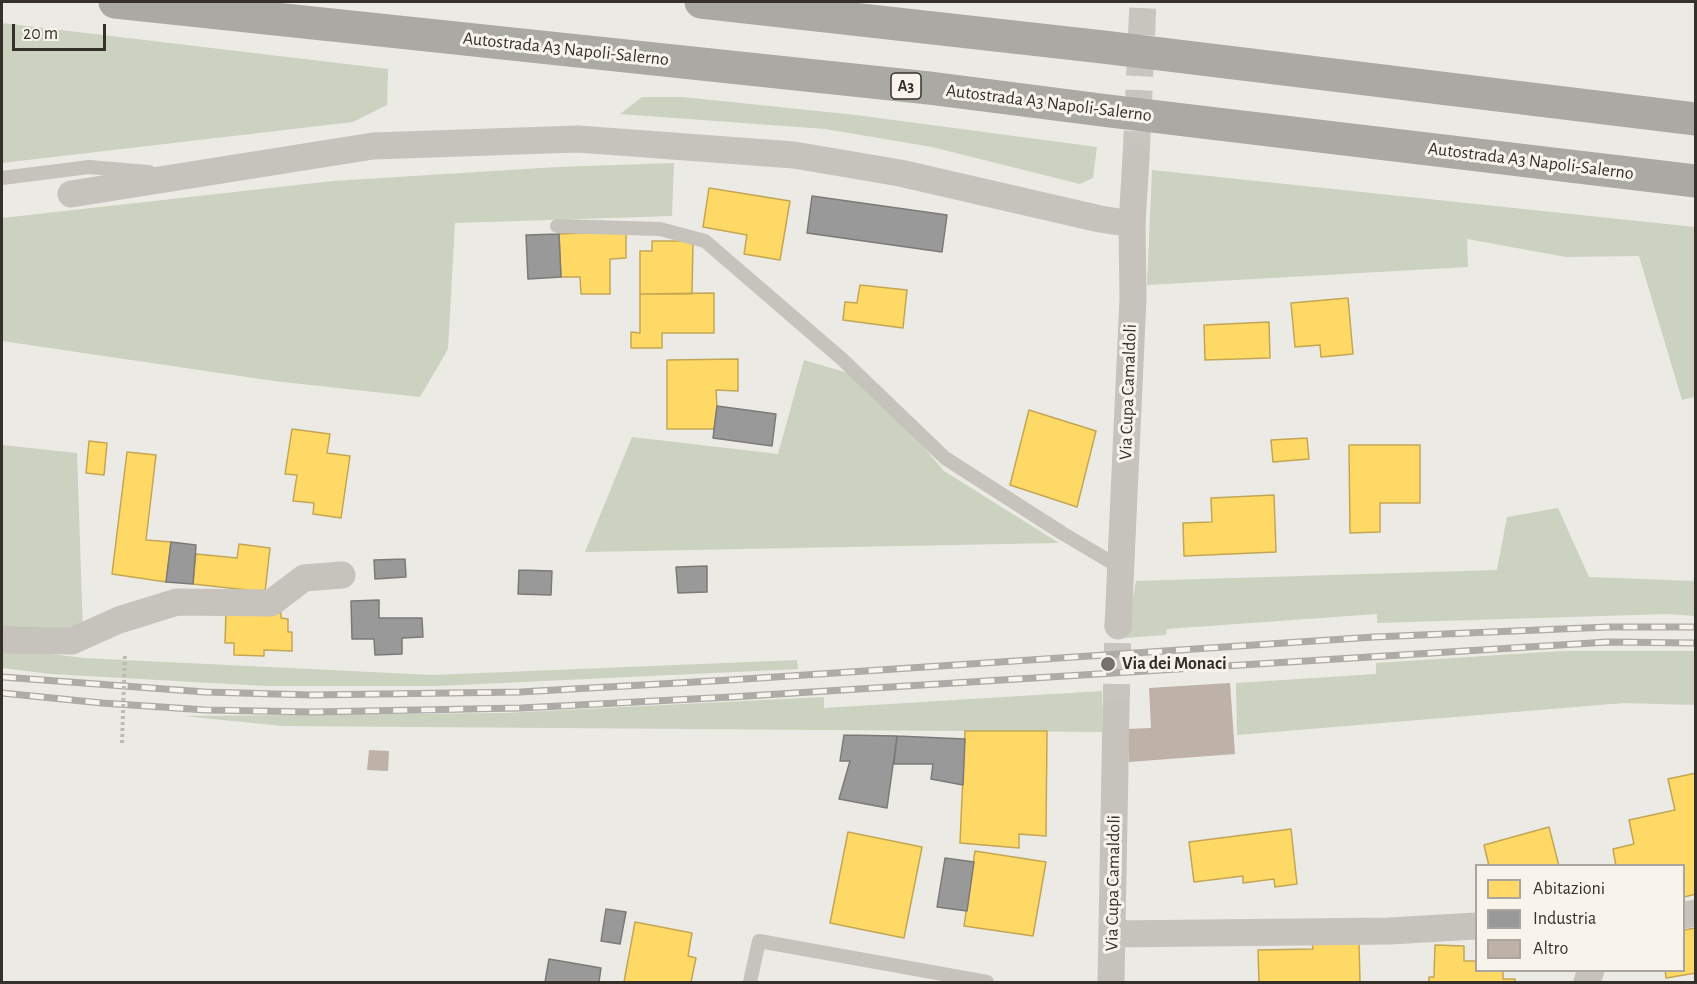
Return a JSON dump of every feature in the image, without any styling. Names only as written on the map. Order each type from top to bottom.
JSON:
[{"type":"highway","name":"Autostrada A3 Napoli-Salerno","points":[[115,2],[929,88],[1695,181]]},
{"type":"highway","points":[[701,2],[1114,48],[1695,119]]},
{"type":"street","points":[[71,194],[373,146],[578,139],[794,155],[900,173],[1100,219],[1132,224]]},
{"type":"street","name":"Via Cupa Camaldoli","points":[[1118,626],[1136,158]]},
{"type":"street","points":[[2,639],[72,641],[119,620],[177,602],[271,603],[304,578],[342,575]]},
{"type":"street","name":"Via Cupa Camaldoli","points":[[1111,982],[1116,711]]},
{"type":"street","points":[[1112,934],[1390,931],[1475,926]]},
{"type":"lane","points":[[2,178],[89,167],[192,175]]},
{"type":"lane","points":[[557,226],[660,229],[705,240],[843,360],[945,458],[1121,568]]},
{"type":"lane","points":[[750,982],[759,940],[987,982]]},
{"type":"path","points":[[123,743],[125,653]]},
{"type":"green space","points":[[2,23],[388,69],[387,105],[353,122],[2,163]]},
{"type":"green space","points":[[642,97],[683,97],[856,115],[1097,147],[1093,178],[1080,184],[932,147],[825,129],[620,114]]},
{"type":"green space","points":[[674,163],[672,216],[455,223],[448,349],[420,397],[274,381],[2,341],[2,218],[333,181],[557,167]]},
{"type":"green space","points":[[1152,170],[1695,227],[1695,397],[1682,400],[1639,256],[1566,257],[1467,239],[1468,267],[1147,285]]},
{"type":"green space","points":[[804,360],[865,378],[944,471],[1059,543],[585,552],[632,437],[778,454]]},
{"type":"green space","points":[[2,445],[77,453],[83,633],[2,629]]},
{"type":"green space","points":[[1558,508],[1589,577],[1695,581],[1695,616],[1667,614],[1377,623],[1377,614],[1167,629],[1166,635],[1125,638],[1136,581],[1497,570],[1507,517]]},
{"type":"green space","points":[[2,648],[84,658],[433,675],[797,660],[798,669],[438,686],[265,686],[51,674],[2,668]]},
{"type":"green space","points":[[1562,651],[1695,651],[1695,705],[1624,703],[1237,735],[1236,683],[1376,674],[1376,663]]},
{"type":"green space","points":[[1102,691],[1102,732],[283,726],[183,716],[504,713],[824,697],[824,708]]},
{"type":"building: Abitazioni","points":[[709,188],[790,201],[780,260],[744,254],[747,235],[703,227]]},
{"type":"building: Abitazioni","points":[[626,231],[626,258],[610,259],[610,294],[581,294],[580,277],[561,277],[559,234]]},
{"type":"building: Abitazioni","points":[[652,241],[693,241],[692,294],[640,294],[640,251],[652,251]]},
{"type":"building: Abitazioni","points":[[860,285],[907,290],[903,328],[843,320],[845,302],[857,303]]},
{"type":"building: Abitazioni","points":[[714,293],[714,333],[662,333],[662,348],[631,348],[631,332],[640,333],[640,294]]},
{"type":"building: Abitazioni","points":[[1348,298],[1353,354],[1321,357],[1320,345],[1295,347],[1291,303]]},
{"type":"building: Abitazioni","points":[[1269,322],[1270,358],[1205,360],[1204,325]]},
{"type":"building: Abitazioni","points":[[738,359],[738,391],[716,390],[717,406],[714,429],[667,429],[667,360]]},
{"type":"building: Abitazioni","points":[[1029,410],[1096,431],[1077,507],[1010,485]]},
{"type":"building: Abitazioni","points":[[292,429],[330,434],[327,453],[350,456],[341,518],[313,514],[314,503],[293,501],[297,475],[285,474]]},
{"type":"building: Abitazioni","points":[[1307,438],[1309,459],[1273,462],[1271,440]]},
{"type":"building: Abitazioni","points":[[89,441],[107,443],[104,475],[86,473]]},
{"type":"building: Abitazioni","points":[[1349,445],[1420,445],[1420,503],[1380,503],[1380,532],[1350,533]]},
{"type":"building: Abitazioni","points":[[127,452],[156,455],[146,540],[171,542],[166,582],[112,574]]},
{"type":"building: Abitazioni","points":[[1274,495],[1276,552],[1184,556],[1183,523],[1212,522],[1211,498]]},
{"type":"building: Abitazioni","points":[[239,544],[270,548],[265,592],[193,584],[196,554],[237,558]]},
{"type":"building: Abitazioni","points":[[226,611],[281,613],[281,618],[288,619],[288,632],[292,632],[292,651],[264,650],[264,656],[234,655],[234,643],[225,643]]},
{"type":"building: Abitazioni","points":[[965,731],[1047,731],[1046,836],[1019,834],[1019,848],[960,843]]},
{"type":"building: Abitazioni","points":[[1696,773],[1696,894],[1685,897],[1685,864],[1616,864],[1613,849],[1634,844],[1629,820],[1675,810],[1668,779]]},
{"type":"building: Abitazioni","points":[[1549,827],[1558,864],[1489,864],[1484,845]]},
{"type":"building: Abitazioni","points":[[1291,829],[1297,884],[1275,887],[1274,879],[1243,883],[1243,876],[1194,882],[1189,842]]},
{"type":"building: Abitazioni","points":[[848,832],[922,847],[904,938],[830,923]]},
{"type":"building: Abitazioni","points":[[975,851],[1046,862],[1033,936],[964,926]]},
{"type":"building: Abitazioni","points":[[635,922],[692,933],[688,956],[696,958],[691,982],[624,982]]},
{"type":"building: Abitazioni","points":[[1696,928],[1696,973],[1666,978],[1665,972],[1685,972],[1685,930]]},
{"type":"building: Abitazioni","points":[[1312,943],[1359,943],[1360,982],[1259,982],[1258,950],[1313,949]]},
{"type":"building: Abitazioni","points":[[1435,945],[1464,946],[1464,961],[1475,961],[1475,972],[1503,972],[1503,979],[1515,979],[1515,982],[1429,982],[1429,977],[1434,977]]},
{"type":"building: Industria","points":[[812,196],[947,215],[942,252],[807,233]]},
{"type":"building: Industria","points":[[559,234],[561,277],[528,279],[526,235]]},
{"type":"building: Industria","points":[[717,406],[776,414],[772,446],[713,438]]},
{"type":"building: Industria","points":[[171,542],[196,545],[193,584],[166,582]]},
{"type":"building: Industria","points":[[405,559],[406,577],[375,579],[374,560]]},
{"type":"building: Industria","points":[[707,566],[707,592],[678,593],[676,567]]},
{"type":"building: Industria","points":[[519,570],[552,571],[551,595],[518,594]]},
{"type":"building: Industria","points":[[379,600],[379,618],[422,618],[423,637],[402,638],[402,654],[375,655],[374,639],[352,639],[351,601]]},
{"type":"building: Industria","points":[[844,735],[897,736],[887,808],[839,799],[850,761],[840,761]]},
{"type":"building: Industria","points":[[897,736],[965,739],[963,785],[931,779],[933,764],[894,764]]},
{"type":"building: Industria","points":[[945,858],[974,862],[967,911],[937,907]]},
{"type":"building: Industria","points":[[606,909],[626,912],[620,944],[601,941]]},
{"type":"building: Industria","points":[[549,959],[601,968],[599,982],[545,982]]},
{"type":"building: Altro","points":[[1230,683],[1235,754],[1129,762],[1127,729],[1151,728],[1149,688]]},
{"type":"building: Altro","points":[[369,750],[389,751],[388,771],[367,770]]},
{"type":"tunnel","points":[[1136,158],[1143,2]]},
{"type":"tunnel","points":[[1116,711],[1118,626]]},
{"type":"railway","points":[[2,677],[205,692],[311,695],[520,692],[1374,637],[1608,627],[1696,627]]},
{"type":"railway","points":[[2,693],[206,710],[313,712],[521,708],[1608,642],[1696,643]]},
{"type":"place","name":"Via dei Monaci","points":[[1108,664]]}]
